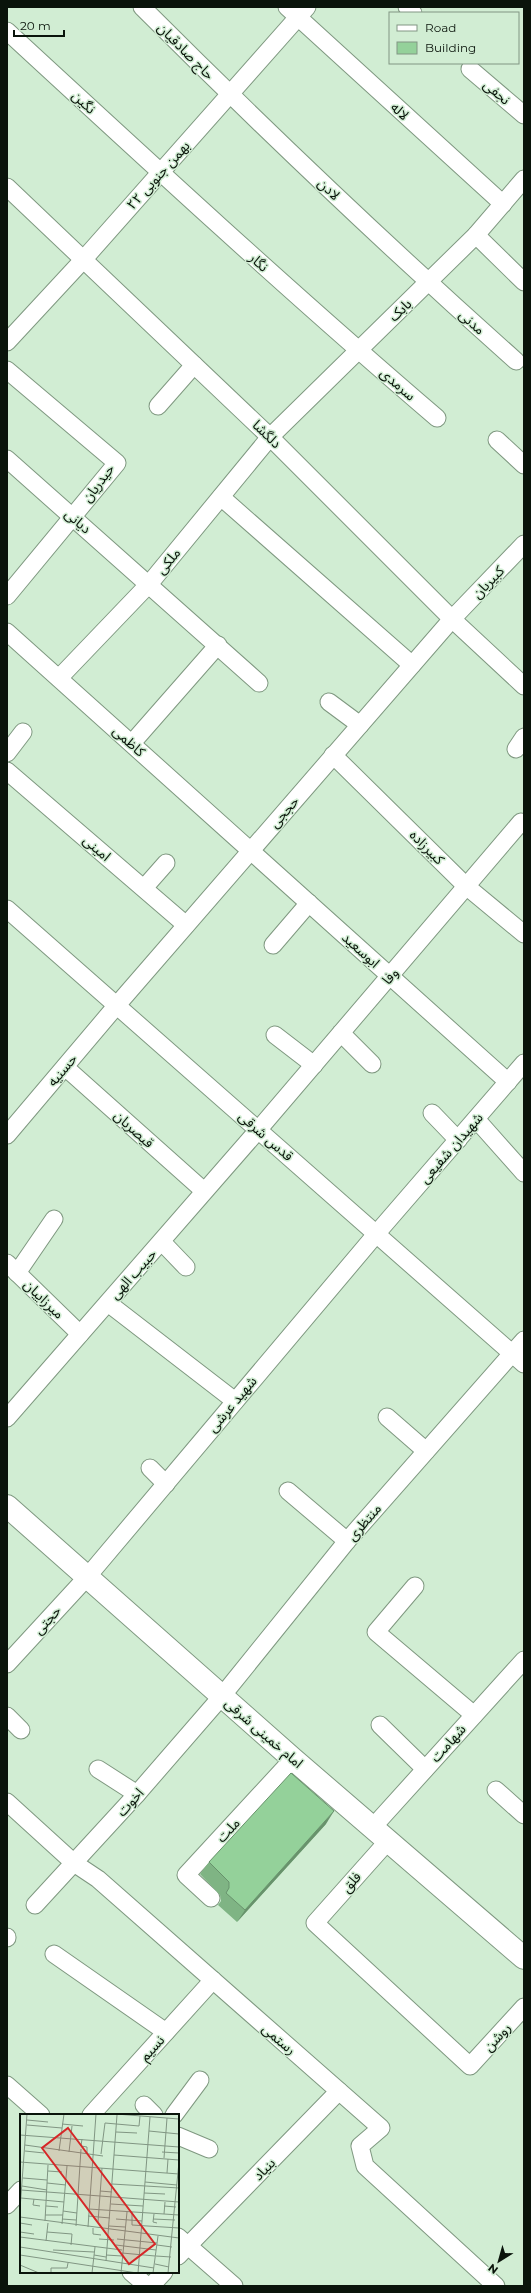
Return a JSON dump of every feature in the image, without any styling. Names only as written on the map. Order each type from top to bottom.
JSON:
[{"type":"main road","name":"امام خمینی شرقی","points":[[7,1506],[88,1576],[293,1759],[524,1958]]},
{"type":"street","name":"حاج صادقیان","points":[[142,7],[230,95]]},
{"type":"street","name":"۲۲ بهمن جنوبی","points":[[7,342],[83,260],[230,95],[297,11]]},
{"type":"street","name":"لاله","points":[[297,11],[503,204]]},
{"type":"street","name":"نگین","points":[[7,31],[160,173]]},
{"type":"street","name":"نجفی","points":[[470,69],[524,115]]},
{"type":"street","name":"لادن","points":[[230,95],[428,282]]},
{"type":"street","name":"نگار","points":[[160,173],[358,351]]},
{"type":"street","name":"بابک","points":[[270,437],[476,235],[524,178]]},
{"type":"street","name":"دلگشا","points":[[7,187],[270,437],[452,619],[524,686]]},
{"type":"street","points":[[476,235],[524,282]]},
{"type":"street","name":"مدنی","points":[[428,282],[516,361]]},
{"type":"street","name":"سرمدی","points":[[358,351],[437,418]]},
{"type":"street","points":[[158,406],[194,365]]},
{"type":"street","name":"حیدریان","points":[[7,370],[117,463],[7,596]]},
{"type":"street","name":"ملکی","points":[[59,678],[150,583],[270,437]]},
{"type":"street","points":[[497,440],[524,465]]},
{"type":"street","name":"دیانی","points":[[7,459],[72,517],[150,583],[259,683]]},
{"type":"street","points":[[221,497],[412,665]]},
{"type":"street","name":"کبیریان","points":[[452,619],[524,544]]},
{"type":"street","name":"حججی","points":[[117,1004],[452,619]]},
{"type":"street","name":"کاظمی","points":[[7,632],[251,850]]},
{"type":"street","points":[[132,743],[218,645]]},
{"type":"street","points":[[329,702],[360,725]]},
{"type":"street","points":[[7,753],[23,732]]},
{"type":"street","name":"کبیرزاده","points":[[333,755],[466,886],[524,934]]},
{"type":"street","name":"امینی","points":[[7,771],[186,924]]},
{"type":"street","name":"وفا","points":[[259,1129],[521,822]]},
{"type":"street","name":"ابوسعید","points":[[251,850],[508,1082]]},
{"type":"street","points":[[144,888],[166,862]]},
{"type":"street","points":[[273,945],[309,903]]},
{"type":"street","name":"قدس شرقی","points":[[7,910],[117,1004],[518,1359]]},
{"type":"street","name":"حسنیه","points":[[7,1134],[117,1004]]},
{"type":"street","points":[[275,1034],[314,1065]]},
{"type":"street","points":[[341,1034],[372,1064]]},
{"type":"street","name":"شهیدان شفیعی","points":[[377,1233],[524,1063]]},
{"type":"street","name":"قیصریان","points":[[65,1067],[204,1191]]},
{"type":"street","points":[[432,1113],[458,1140]]},
{"type":"street","points":[[476,1119],[524,1173]]},
{"type":"street","name":"حبیب الهی","points":[[7,1418],[259,1129]]},
{"type":"street","points":[[12,1268],[54,1219]]},
{"type":"street","name":"شهید عرشی","points":[[88,1576],[377,1233]]},
{"type":"street","points":[[162,1242],[186,1267]]},
{"type":"street","name":"میرزاییان","points":[[12,1268],[80,1334]]},
{"type":"street","points":[[108,1302],[235,1401]]},
{"type":"street","name":"منتظری","points":[[222,1696],[347,1541],[426,1451],[518,1359],[524,1340]]},
{"type":"street","points":[[387,1417],[426,1451]]},
{"type":"street","points":[[150,1468],[166,1484]]},
{"type":"street","points":[[288,1491],[347,1541]]},
{"type":"street","name":"حجتی","points":[[7,1664],[88,1576]]},
{"type":"street","points":[[415,1586],[376,1632],[474,1715]]},
{"type":"street","name":"شهامت","points":[[380,1834],[425,1769],[524,1660]]},
{"type":"street","name":"اخوت","points":[[35,1905],[137,1794],[222,1696]]},
{"type":"street","points":[[7,1716],[21,1730]]},
{"type":"street","points":[[380,1725],[425,1769]]},
{"type":"street","name":"ملت","points":[[211,1898],[186,1875],[293,1759]]},
{"type":"street","points":[[98,1769],[137,1794]]},
{"type":"street","points":[[496,1790],[524,1815]]},
{"type":"street","name":"رستمی","points":[[7,1802],[74,1863],[98,1878],[381,2128],[360,2146],[365,2166],[496,2286]]},
{"type":"street","name":"فلق","points":[[380,1834],[315,1923],[470,2066]]},
{"type":"street","points":[[54,1954],[166,2032]]},
{"type":"street","name":"نسیم","points":[[92,2114],[213,1980]]},
{"type":"street","name":"روشن","points":[[470,2066],[524,2007]]},
{"type":"street","points":[[175,2114],[200,2080]]},
{"type":"street","points":[[7,2085],[40,2114]]},
{"type":"street","name":"بنیاد","points":[[181,2246],[339,2092]]},
{"type":"street","points":[[179,2136],[209,2149]]},
{"type":"street","points":[[7,2205],[16,2188]]},
{"type":"street","points":[[181,2246],[234,2286]]},
{"type":"street","points":[[132,2273],[147,2286]]},
{"type":"street","points":[[151,2286],[163,2273]]},
{"type":"building","points":[[291,1773],[334,1811],[245,1910],[226,1893],[229,1888],[229,1882],[209,1862]]}]
